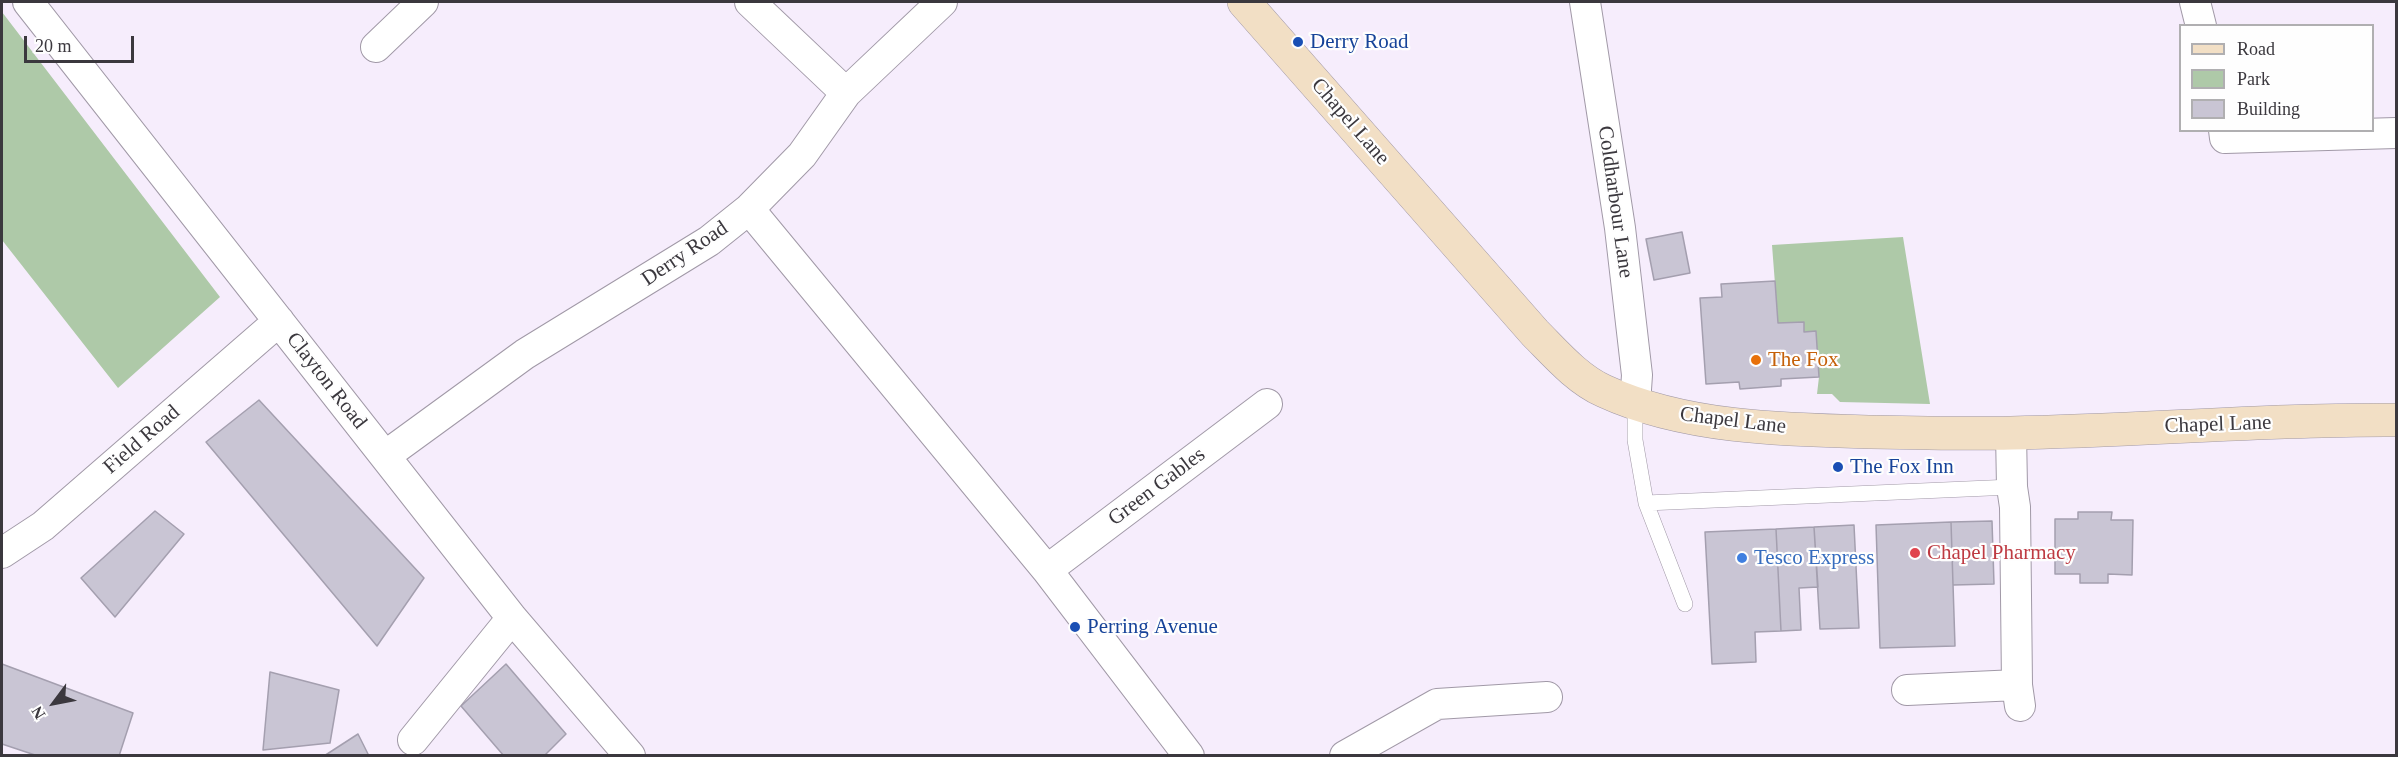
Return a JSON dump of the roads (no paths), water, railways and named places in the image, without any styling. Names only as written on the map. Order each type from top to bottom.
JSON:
[{"type":"street","name":"Clayton Road","points":[[28,2],[512,618],[630,756]]},
{"type":"street","points":[[376,47],[423,2]]},
{"type":"street","points":[[750,2],[846,93]]},
{"type":"street","name":"Derry Road","points":[[385,456],[525,354],[709,241],[749,209],[802,155],[846,93],[942,2]]},
{"type":"street","name":"Chapel Lane","points":[[1244,2],[1535,333],[1573,370],[1601,390],[1635,404],[1705,420],[1796,429],[2011,433],[2397,420]]},
{"type":"street","name":"Coldharbour Lane","points":[[1585,2],[1620,228],[1637,375],[1635,404]]},
{"type":"street","points":[[2195,2],[2200,24]]},
{"type":"street","points":[[2224,132],[2225,138],[2397,133]]},
{"type":"street","points":[[749,209],[1047,570],[1189,756]]},
{"type":"street","name":"Field Road","points":[[2,553],[43,526],[279,321]]},
{"type":"street","name":"Green Gables","points":[[1047,570],[1267,404]]},
{"type":"street","points":[[1907,690],[2018,695],[2015,507],[2012,487],[2011,433]]},
{"type":"street","points":[[413,740],[512,618]]},
{"type":"street","points":[[1345,756],[1437,704],[1547,697]]},
{"type":"lane","points":[[1635,404],[1635,440],[1646,503],[1685,604]]},
{"type":"lane","points":[[1646,503],[2012,487]]},
{"type":"place","name":"Derry Road","points":[[1298,42]]},
{"type":"place","name":"The Fox","points":[[1756,360]]},
{"type":"place","name":"The Fox Inn","points":[[1838,467]]},
{"type":"place","name":"Chapel Pharmacy","points":[[1915,553]]},
{"type":"place","name":"Tesco Express","points":[[1742,558]]},
{"type":"place","name":"Perring Avenue","points":[[1075,627]]}]
